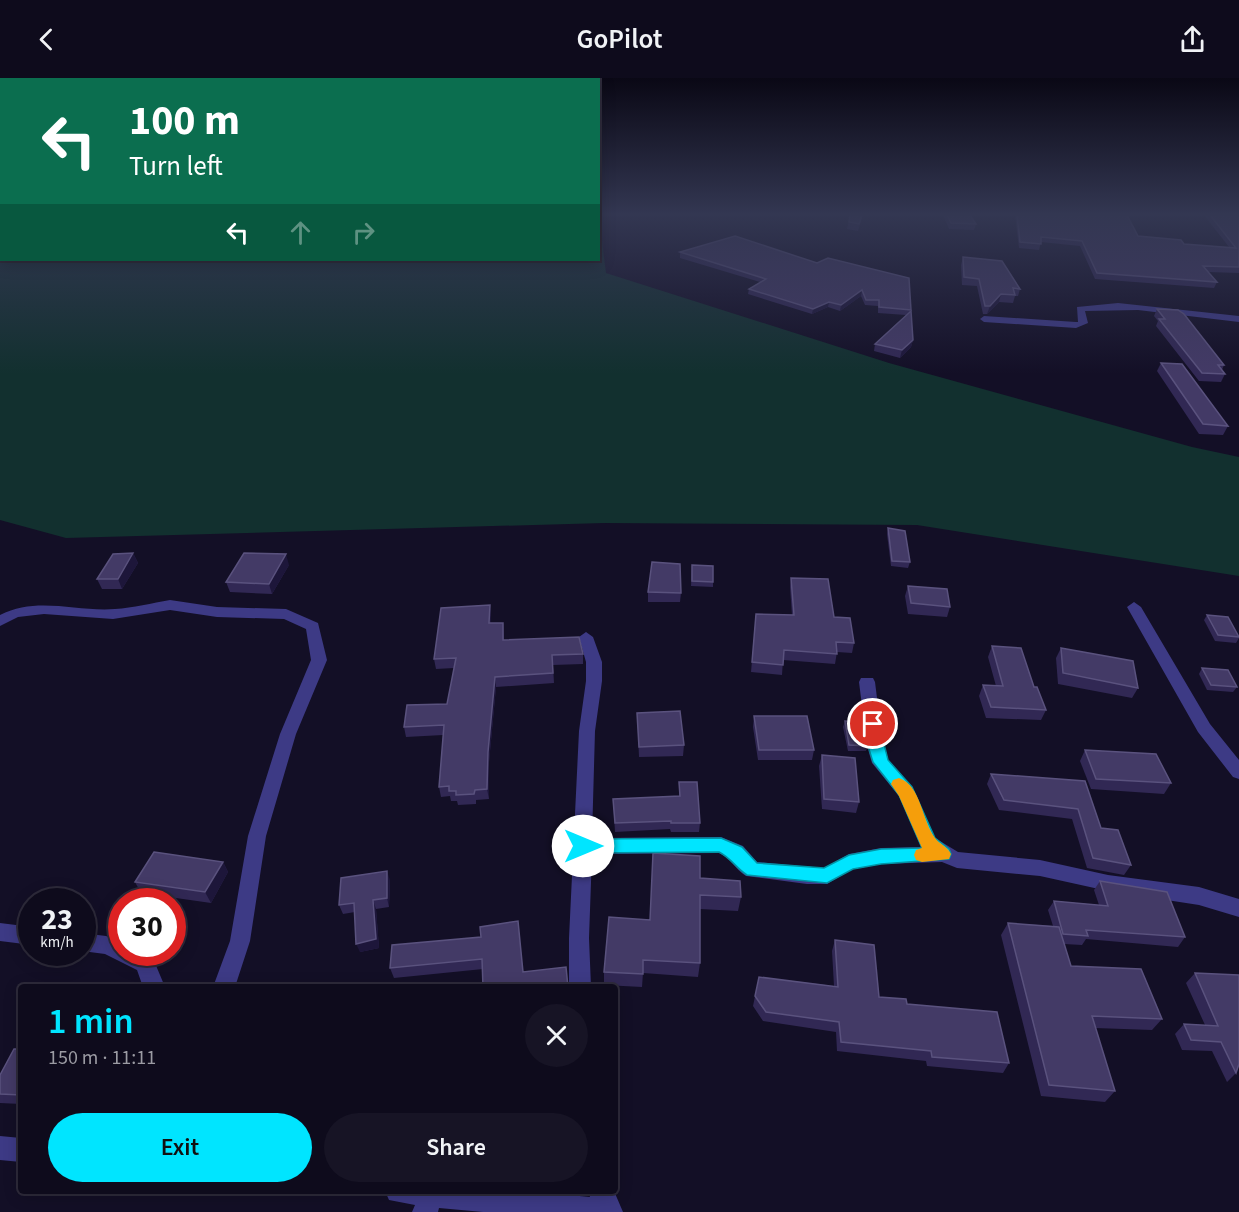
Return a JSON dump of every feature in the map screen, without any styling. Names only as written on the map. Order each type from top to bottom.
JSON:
[{"type":"street","points":[[984,319],[1076,325],[1083,323],[1080,309],[1092,306],[1136,308],[1239,319]]},
{"type":"street","points":[[0,621],[15,613],[44,609],[113,614],[170,605],[217,612],[286,614],[313,626],[319,660],[288,734],[257,837],[240,941],[225,984]]},
{"type":"street","points":[[1134,607],[1204,728],[1239,772]]},
{"type":"street","points":[[580,984],[579,938],[587,731],[594,681],[594,662],[586,637]]},
{"type":"street","points":[[867,682],[875,746],[881,762],[906,792],[928,843],[943,854],[957,860],[1040,868],[1108,884],[1199,896],[1239,908]]},
{"type":"street","points":[[583,846],[721,845],[736,852],[745,865],[753,870],[807,876],[827,876],[849,862],[881,856],[943,854]]},
{"type":"street","points":[[0,932],[18,934]]},
{"type":"street","points":[[146,966],[153,984]]},
{"type":"street","points":[[0,1148],[18,1150]]},
{"type":"street","points":[[405,1194],[428,1204],[609,1212],[602,1194]]},
{"type":"green space","points":[[0,268],[605,268],[606,273],[889,363],[1192,447],[1239,457],[1239,576],[917,525],[604,523],[66,538],[0,520]]},
{"type":"building","points":[[731,268],[868,268],[909,278],[911,310],[879,307],[879,300],[866,300],[862,290],[841,305],[829,302],[813,309],[749,289],[766,279]]},
{"type":"building","points":[[964,268],[1006,268],[1020,289],[1013,288],[1015,295],[1001,294],[990,306],[985,306],[979,279],[964,277]]},
{"type":"building","points":[[1095,268],[1205,268],[1217,282],[1097,273]]},
{"type":"building","points":[[1157,309],[1178,310],[1184,314],[1224,365],[1218,365],[1225,374],[1202,373],[1159,319],[1165,319]]},
{"type":"building","points":[[911,311],[913,340],[902,350],[875,344]]},
{"type":"building","points":[[1161,363],[1182,364],[1228,426],[1203,424]]},
{"type":"building","points":[[888,528],[905,531],[910,562],[892,561]]},
{"type":"building","points":[[133,553],[118,579],[97,579],[113,554]]},
{"type":"building","points":[[244,553],[286,554],[269,584],[226,582]]},
{"type":"building","points":[[652,562],[680,564],[681,593],[648,592]]},
{"type":"building","points":[[692,565],[713,566],[713,582],[692,581]]},
{"type":"building","points":[[791,578],[828,579],[834,617],[850,618],[854,643],[836,642],[837,654],[784,650],[783,665],[752,662],[756,614],[794,615]]},
{"type":"building","points":[[908,586],[947,589],[950,607],[911,603]]},
{"type":"building","points":[[490,605],[489,623],[503,623],[503,640],[579,637],[583,654],[552,655],[553,673],[495,677],[487,789],[475,790],[474,794],[456,795],[456,791],[449,791],[449,786],[439,787],[444,725],[404,727],[407,705],[447,704],[456,658],[434,659],[441,608]]},
{"type":"building","points":[[1207,615],[1228,617],[1239,637],[1218,635]]},
{"type":"building","points":[[992,646],[1021,648],[1034,687],[1037,687],[1046,710],[991,707],[983,685],[1003,686]]},
{"type":"building","points":[[1061,648],[1133,661],[1138,688],[1063,673]]},
{"type":"building","points":[[1202,668],[1228,670],[1237,687],[1211,685]]},
{"type":"building","points":[[680,711],[684,745],[639,747],[637,713]]},
{"type":"building","points":[[754,716],[807,716],[814,750],[759,750]]},
{"type":"building","points":[[845,721],[864,722],[868,746],[849,745]]},
{"type":"building","points":[[1085,750],[1156,754],[1171,783],[1096,779]]},
{"type":"building","points":[[822,755],[855,758],[859,802],[824,799]]},
{"type":"building","points":[[991,774],[1085,781],[1101,828],[1118,830],[1131,865],[1093,858],[1078,809],[1004,800]]},
{"type":"building","points":[[679,782],[697,782],[700,823],[671,823],[671,821],[615,823],[613,799],[680,796]]},
{"type":"building","points":[[154,852],[223,862],[205,892],[135,882]]},
{"type":"building","points":[[653,853],[700,856],[700,878],[740,881],[741,897],[700,895],[700,963],[643,960],[643,974],[604,972],[609,917],[650,920]]},
{"type":"building","points":[[387,871],[387,898],[373,900],[376,939],[356,944],[354,903],[339,905],[341,878]]},
{"type":"building","points":[[1100,881],[1167,892],[1185,937],[1086,930],[1088,936],[1063,934],[1054,901],[1108,906]]},
{"type":"building","points":[[518,921],[523,972],[566,967],[568,984],[483,984],[482,959],[390,968],[392,945],[481,937],[480,927]]},
{"type":"building","points":[[1008,923],[1059,927],[1071,966],[1141,969],[1162,1019],[1092,1016],[1115,1091],[1049,1085]]},
{"type":"building","points":[[835,940],[874,945],[879,997],[906,999],[907,1004],[997,1012],[1009,1063],[932,1057],[931,1051],[841,1042],[839,1022],[766,1012],[755,996],[759,977],[838,987]]},
{"type":"building","points":[[1195,973],[1239,975],[1239,1064],[1236,1073],[1221,1042],[1191,1040],[1184,1024],[1218,1026]]},
{"type":"building","points":[[14,1049],[18,1049],[18,1095],[0,1094],[0,1075]]},
{"type":"slow traffic","points":[[899,784],[906,792],[928,843],[943,854],[922,855]]},
{"type":"route","points":[[583,846],[721,845],[736,852],[745,865],[753,870],[807,876],[827,876],[849,862],[881,856],[943,854],[928,843],[906,792],[881,762],[875,746],[873,724]]}]
